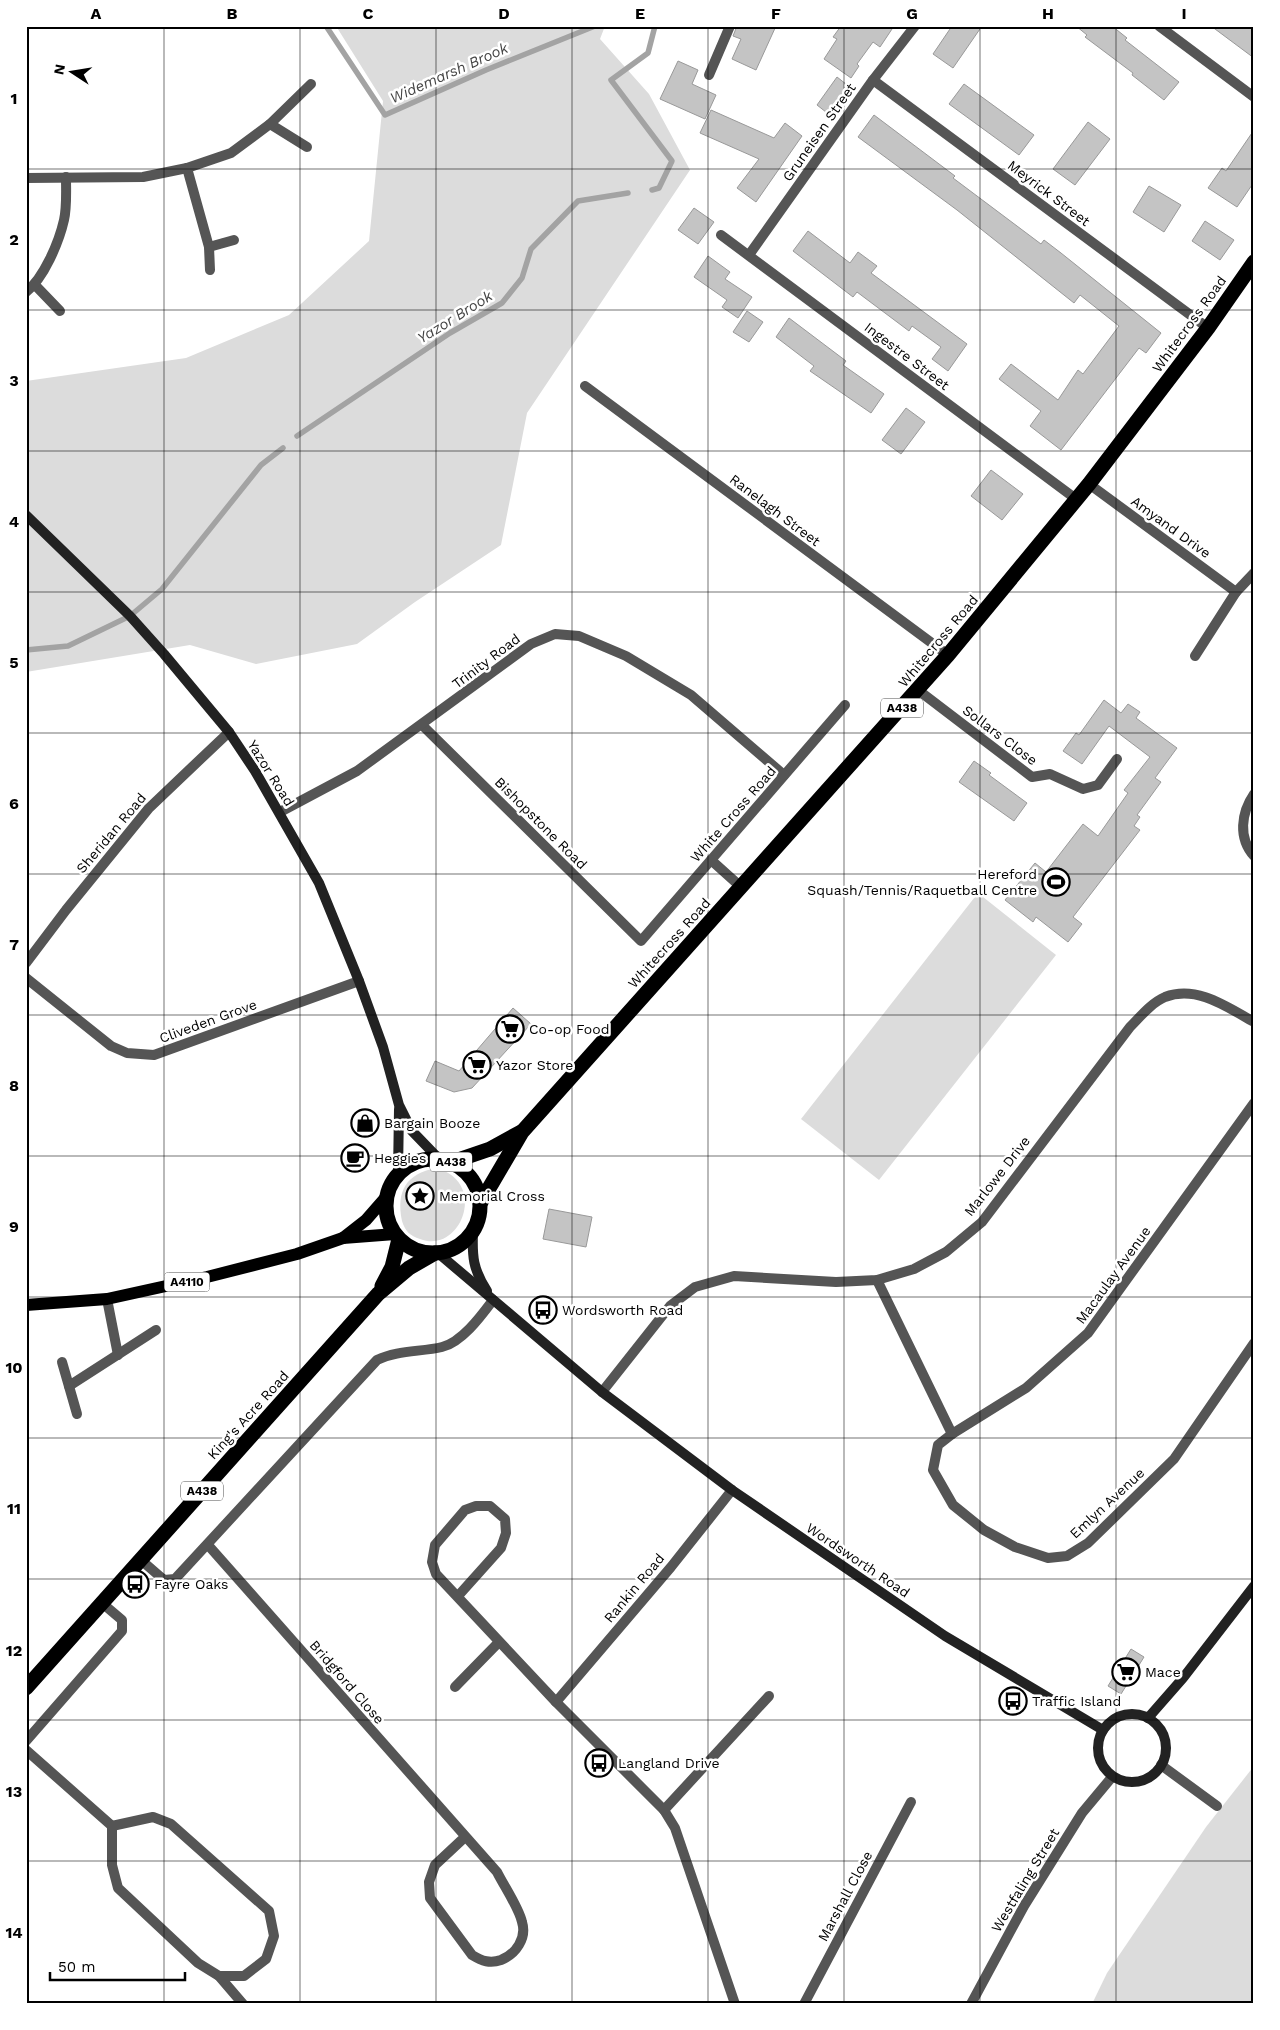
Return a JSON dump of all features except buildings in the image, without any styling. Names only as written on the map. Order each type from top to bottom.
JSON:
[{"type":"highway","name":"Whitecross Road","points":[[480,1202],[522,1132],[918,690],[1089,484],[1208,328],[1254,262]]},
{"type":"highway","name":"Whitecross Road","points":[[445,1161],[490,1149],[522,1132]]},
{"type":"highway","name":"A438","points":[[398,1174],[416,1162],[445,1161],[468,1174],[477,1188],[480,1202],[479,1219],[473,1232],[462,1244],[436,1253]]},
{"type":"highway","points":[[398,1174],[392,1183],[388,1196],[386,1210],[388,1220],[397,1236],[415,1250],[436,1253]]},
{"type":"highway","name":"King's Acre Road","points":[[378,1294],[392,1267],[397,1236]]},
{"type":"highway","name":"King's Acre Road","points":[[26,1688],[378,1294],[409,1268],[436,1253]]},
{"type":"main road","name":"A4110","points":[[343,1238],[366,1220],[388,1196]]},
{"type":"main road","name":"A4110","points":[[26,1305],[107,1299],[216,1275],[296,1254],[343,1238],[397,1236]]},
{"type":"street","points":[[710,75],[730,26]]},
{"type":"street","name":"Gruneisen Street","points":[[749,255],[874,80],[915,26]]},
{"type":"street","points":[[1158,26],[1254,97]]},
{"type":"street","name":"Meyrick Street","points":[[874,80],[1208,328]]},
{"type":"street","points":[[26,178],[143,177],[187,168],[231,153],[270,124],[311,84]]},
{"type":"street","points":[[270,124],[307,147]]},
{"type":"street","points":[[187,168],[209,247],[210,270]]},
{"type":"street","points":[[26,292],[35,285],[55,246],[64,219],[66,177]]},
{"type":"street","name":"Ingestre Street","points":[[721,235],[1076,499]]},
{"type":"street","points":[[209,247],[234,240]]},
{"type":"street","points":[[35,285],[60,311]]},
{"type":"street","name":"Ranelagh Street","points":[[585,386],[948,655]]},
{"type":"street","name":"Amyand Drive","points":[[1089,484],[1236,592]]},
{"type":"street","name":"Yazor Road","points":[[26,515],[130,616],[229,732],[280,812],[319,883],[359,981],[383,1047],[399,1105],[412,1131],[445,1161]]},
{"type":"street","points":[[1195,656],[1236,592],[1254,573]]},
{"type":"street","name":"Trinity Road","points":[[280,812],[357,771],[530,644],[555,634],[579,636],[626,656],[690,695],[784,775]]},
{"type":"street","name":"Sollars Close","points":[[918,690],[1032,777],[1050,774],[1083,789],[1098,785],[1117,759]]},
{"type":"street","name":"White Cross Road","points":[[641,942],[845,705]]},
{"type":"street","name":"Bishopstone Road","points":[[422,725],[641,942]]},
{"type":"street","name":"Sheridan Road","points":[[26,963],[66,910],[149,808],[229,732]]},
{"type":"street","points":[[1254,794],[1242,826],[1244,842],[1254,856]]},
{"type":"street","points":[[711,860],[741,887]]},
{"type":"street","name":"Cliveden Grove","points":[[26,978],[111,1046],[127,1053],[154,1055],[359,981]]},
{"type":"street","name":"Marlowe Drive","points":[[602,1392],[670,1306],[695,1287],[734,1276],[836,1282],[877,1280],[914,1269],[946,1252],[982,1222],[1130,1027],[1147,1008],[1165,997],[1192,993],[1216,1000],[1254,1022]]},
{"type":"street","name":"Macaulay Avenue","points":[[952,1434],[1026,1388],[1088,1333],[1254,1103]]},
{"type":"street","name":"Yazor Road","points":[[398,1174],[399,1105]]},
{"type":"street","name":"Wordsworth Road","points":[[473,1232],[472,1257],[477,1274],[493,1300]]},
{"type":"street","name":"Wordsworth Road","points":[[436,1253],[602,1392],[732,1490],[945,1636],[1103,1730]]},
{"type":"street","points":[[877,1280],[952,1434]]},
{"type":"street","points":[[107,1299],[118,1355]]},
{"type":"street","points":[[141,1560],[164,1580],[175,1579],[378,1360],[387,1355],[444,1347],[462,1335],[478,1320],[493,1300]]},
{"type":"street","points":[[69,1386],[156,1330]]},
{"type":"street","name":"Emlyn Avenue","points":[[952,1434],[938,1445],[932,1470],[953,1504],[984,1530],[1015,1547],[1048,1558],[1067,1556],[1088,1543],[1174,1459],[1254,1343]]},
{"type":"street","points":[[62,1362],[77,1414]]},
{"type":"street","name":"Rankin Road","points":[[556,1702],[671,1567],[732,1490]]},
{"type":"street","points":[[458,1596],[501,1548],[506,1533],[505,1519],[490,1506],[476,1506],[465,1510],[435,1545],[432,1562],[436,1574],[556,1702],[664,1810],[675,1828],[735,2004]]},
{"type":"street","name":"Bridgford Close","points":[[208,1544],[497,1872],[523,1923],[520,1945],[508,1957],[496,1962],[482,1961],[472,1954],[430,1898],[429,1882],[435,1865],[465,1837]]},
{"type":"street","points":[[1148,1718],[1183,1678],[1254,1586]]},
{"type":"street","points":[[26,1741],[122,1631],[122,1620],[102,1603]]},
{"type":"street","points":[[455,1687],[499,1642]]},
{"type":"street","points":[[664,1810],[769,1696]]},
{"type":"street","points":[[1134,1714],[1148,1718],[1157,1725],[1163,1735],[1166,1747],[1161,1765],[1148,1778],[1141,1781],[1129,1782],[1112,1777],[1099,1758],[1098,1746],[1103,1730],[1112,1720],[1123,1715],[1134,1714]]},
{"type":"street","points":[[26,1750],[112,1826],[112,1866],[118,1888],[198,1964],[219,1976],[243,2004]]},
{"type":"street","points":[[1161,1765],[1218,1806]]},
{"type":"street","name":"Westfaling Street","points":[[971,2004],[1024,1906],[1082,1813],[1112,1777]]},
{"type":"street","name":"Marshall Close","points":[[804,2004],[911,1802]]},
{"type":"street","points":[[112,1826],[153,1818],[171,1824],[269,1911],[274,1936],[266,1959],[244,1976],[219,1976]]},
{"type":"shaded area","points":[[336,26],[605,26],[600,39],[649,94],[690,170],[527,413],[501,545],[415,602],[357,644],[256,664],[190,645],[26,672],[26,381],[186,358],[289,315],[369,241],[383,101]]},
{"type":"shaded area","points":[[978,893],[1056,955],[879,1180],[801,1119]]},
{"type":"shaded area","points":[[436,1168],[452,1176],[462,1187],[465,1201],[463,1215],[457,1227],[447,1237],[435,1241],[416,1238],[406,1230],[402,1221],[401,1201],[402,1193],[410,1179]]},
{"type":"shaded area","points":[[1254,1766],[1254,2004],[1092,2004],[1107,1973],[1206,1827]]},
{"type":"waterway","name":"Widemarsh Brook","points":[[326,26],[385,115],[486,70],[595,26]]},
{"type":"waterway","name":"Yazor Brook","points":[[652,190],[659,188],[672,161],[611,80],[648,53],[655,26]]},
{"type":"waterway","name":"Yazor Brook","points":[[297,436],[450,333],[502,303],[522,278],[531,249],[578,201],[628,193]]},
{"type":"waterway","name":"Yazor Brook","points":[[26,650],[68,646],[130,616],[162,589],[261,465],[283,448]]},
{"type":"place","name":"Hereford Squash/Tennis/Raquetball Centre","points":[[1056,882]]},
{"type":"place","name":"Co-op Food","points":[[510,1029]]},
{"type":"place","name":"Yazor Store","points":[[477,1065]]},
{"type":"place","name":"Bargain Booze","points":[[365,1123]]},
{"type":"place","name":"Heggies","points":[[355,1158]]},
{"type":"place","name":"Memorial Cross","points":[[420,1196]]},
{"type":"place","name":"Wordsworth Road","points":[[543,1310]]},
{"type":"place","name":"Fayre Oaks","points":[[135,1584]]},
{"type":"place","name":"Mace","points":[[1126,1672]]},
{"type":"place","name":"Traffic Island","points":[[1013,1701]]},
{"type":"place","name":"Langland Drive","points":[[599,1763]]}]
